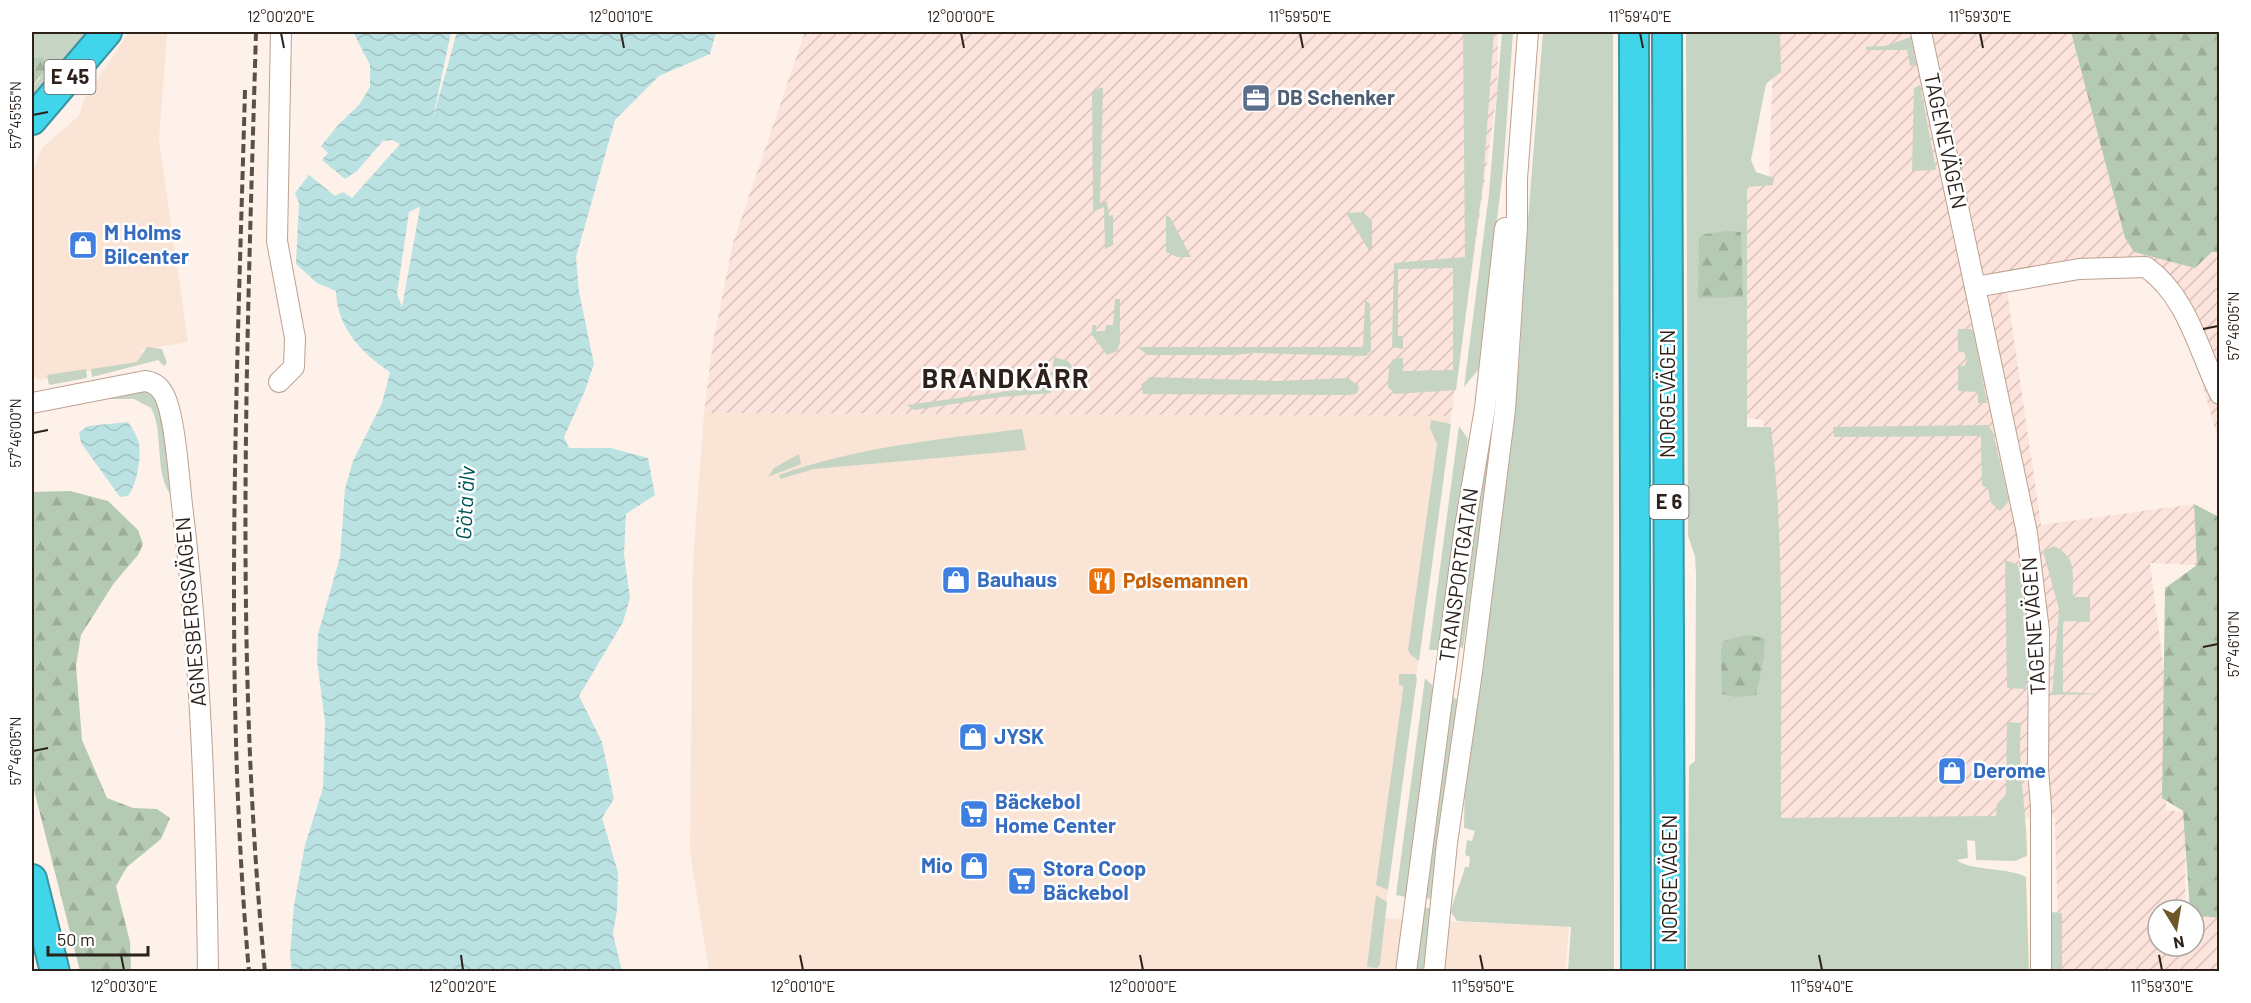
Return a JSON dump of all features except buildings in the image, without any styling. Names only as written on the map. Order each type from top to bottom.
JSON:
[{"type":"highway","name":"E 45","points":[[32,120],[107,32]]},
{"type":"highway","name":"NORGEVÄGEN","points":[[1634,32],[1636,972]]},
{"type":"highway","name":"NORGEVÄGEN","points":[[1667,32],[1670,972]]},
{"type":"highway","points":[[32,879],[55,972]]},
{"type":"street","points":[[279,382],[294,367],[295,338],[277,241],[281,32]]},
{"type":"street","name":"TRANSPORTGATAN","points":[[1434,972],[1447,843],[1472,672],[1505,410],[1518,227],[1516,179],[1528,32]]},
{"type":"street","name":"TAGENEVÄGEN","points":[[1921,32],[2027,534],[2037,605],[2040,972]]},
{"type":"street","name":"TRANSPORTGATAN","points":[[1406,972],[1464,533],[1485,408],[1506,227],[1516,179]]},
{"type":"street","points":[[1975,286],[2079,269],[2146,267],[2168,286],[2190,321],[2220,394]]},
{"type":"street","name":"AGNESBERGSVÄGEN","points":[[32,403],[145,381],[155,384],[166,400],[189,555],[195,628],[205,816],[208,972]]},
{"type":"shaded area","points":[[129,32],[167,33],[159,140],[188,342],[141,350],[143,361],[38,380],[32,374],[32,171],[42,148],[79,116],[84,100]]},
{"type":"shaded area","points":[[805,32],[1498,32],[1497,93],[1451,416],[704,413],[713,342],[733,243]]},
{"type":"shaded area","points":[[1774,32],[2071,32],[2125,238],[2134,252],[2146,255],[2219,252],[2219,443],[2195,358],[2165,300],[2142,278],[2126,273],[2007,291],[2041,525],[2194,504],[2197,565],[2150,563],[2166,687],[2166,810],[2186,812],[2185,898],[2146,898],[2146,958],[2206,958],[2206,912],[2219,916],[2219,971],[2059,971],[2055,817],[1774,823],[1770,463],[1763,420],[1739,417],[1745,179],[1769,179]]},
{"type":"shaded area","points":[[704,413],[1451,416],[1384,918],[1569,927],[1565,971],[709,971],[690,851],[693,560]]},
{"type":"green space","points":[[37,32],[92,32],[32,101],[32,88],[40,78],[43,57],[32,58],[32,36]]},
{"type":"green space","points":[[1463,32],[1494,32],[1483,182],[1456,390],[1395,394],[1388,387],[1389,365],[1393,359],[1403,358],[1403,371],[1453,370],[1453,268],[1398,269],[1398,336],[1403,336],[1403,349],[1392,347],[1394,263],[1465,257]]},
{"type":"green space","points":[[1502,32],[1513,32],[1503,171],[1478,370],[1464,387],[1489,194]]},
{"type":"green space","points":[[1543,32],[1613,32],[1614,971],[1568,971],[1571,927],[1457,921],[1451,912],[1465,867],[1469,867],[1470,857],[1465,855],[1467,840],[1472,841],[1475,831],[1464,828],[1465,773],[1519,367],[1525,258]]},
{"type":"green space","points":[[1686,32],[1780,32],[1781,72],[1766,84],[1751,160],[1756,172],[1774,178],[1773,185],[1747,187],[1747,427],[1771,427],[1776,476],[1781,622],[1781,818],[1996,816],[1997,804],[2006,794],[2007,722],[2021,723],[2020,757],[2027,856],[2015,861],[1976,860],[1975,841],[1967,840],[1968,858],[1957,860],[1970,866],[2026,877],[2029,971],[1687,971],[1689,766],[1695,761],[1696,574],[1695,556],[1688,536]]},
{"type":"green space","points":[[2071,32],[2219,32],[2219,252],[2212,252],[2195,268],[2134,252],[2125,238]]},
{"type":"green space","points":[[1911,37],[1916,64],[1910,66],[1907,50],[1866,50],[1866,47],[1885,46]]},
{"type":"green space","points":[[43,57],[46,67],[32,88],[32,58]]},
{"type":"green space","points":[[1920,85],[1936,169],[1912,171],[1914,88]]},
{"type":"green space","points":[[1103,88],[1100,204],[1107,201],[1109,216],[1113,215],[1113,245],[1105,249],[1104,207],[1093,212],[1092,92]]},
{"type":"green space","points":[[1363,212],[1372,221],[1372,249],[1370,252],[1346,213]]},
{"type":"green space","points":[[1166,215],[1170,217],[1191,257],[1177,257],[1166,252]]},
{"type":"green space","points":[[1741,232],[1743,297],[1698,298],[1699,238],[1705,234]]},
{"type":"green space","points":[[1115,299],[1120,299],[1120,342],[1117,351],[1107,355],[1092,335],[1092,325],[1096,325],[1096,331],[1105,331],[1106,325],[1113,325]]},
{"type":"green space","points":[[1365,300],[1370,304],[1371,351],[1366,356],[1254,353],[1148,355],[1137,347],[1363,347]]},
{"type":"green space","points":[[1958,329],[1971,329],[1974,333],[1987,403],[1978,403],[1978,392],[1958,391],[1958,366],[1964,366],[1967,361],[1964,352],[1958,352]]},
{"type":"green space","points":[[147,347],[162,349],[167,363],[164,366],[158,360],[92,377],[91,369],[137,362]]},
{"type":"green space","points":[[1054,357],[1068,361],[1073,368],[1075,380],[1068,390],[1063,390],[1061,375],[1052,377]]},
{"type":"green space","points":[[86,369],[87,378],[49,385],[47,375]]},
{"type":"green space","points":[[1150,377],[1277,381],[1348,378],[1358,385],[1359,389],[1356,394],[1349,395],[1143,394],[1141,385]]},
{"type":"green space","points":[[1052,385],[1051,393],[1001,397],[914,410],[907,405]]},
{"type":"green space","points":[[143,390],[157,398],[166,435],[172,496],[163,476],[158,429],[151,408],[134,399],[101,399]]},
{"type":"green space","points":[[1431,420],[1451,424],[1419,661],[1408,650],[1437,444],[1430,428]]},
{"type":"green space","points":[[1489,422],[1494,434],[1463,648],[1457,646]]},
{"type":"green space","points":[[1988,425],[1993,432],[2009,501],[2000,511],[1991,503],[1988,489],[1982,485],[1981,436],[1834,437],[1833,427]]},
{"type":"green space","points":[[1459,426],[1468,439],[1440,650],[1429,650]]},
{"type":"green space","points":[[1022,429],[1026,450],[814,469],[780,479],[779,475],[838,457],[869,451]]},
{"type":"green space","points":[[799,454],[801,464],[768,477],[774,468]]},
{"type":"green space","points":[[70,491],[108,501],[138,530],[143,544],[138,555],[114,583],[81,635],[76,666],[82,740],[107,798],[133,808],[157,809],[170,818],[161,839],[127,867],[116,886],[130,942],[131,971],[80,971],[32,782],[32,492]]},
{"type":"green space","points":[[2194,504],[2219,517],[2219,918],[2206,916],[2206,898],[2189,898],[2183,811],[2162,798],[2165,588],[2197,565]]},
{"type":"green space","points":[[2054,546],[2062,551],[2070,561],[2073,573],[2073,597],[2090,597],[2090,622],[2063,621],[2063,692],[2103,694],[2052,695],[2059,609],[2043,551]]},
{"type":"green space","points":[[2005,560],[2018,565],[2022,584],[2028,680],[2025,689],[2007,688]]},
{"type":"green space","points":[[1746,635],[1765,638],[1764,657],[1756,695],[1735,697],[1722,694],[1721,650],[1723,641]]},
{"type":"green space","points":[[1399,674],[1415,674],[1417,678],[1388,890],[1376,885],[1403,690],[1403,686],[1399,685]]},
{"type":"green space","points":[[1425,678],[1434,687],[1406,897],[1396,895]]},
{"type":"green space","points":[[1452,697],[1458,700],[1432,899],[1426,898],[1428,871]]},
{"type":"green space","points":[[1376,895],[1387,902],[1380,964],[1377,968],[1367,967]]},
{"type":"green space","points":[[1425,908],[1437,909],[1428,937],[1423,971],[1413,972]]},
{"type":"green space","points":[[2051,912],[2062,913],[2062,971],[2051,972]]},
{"type":"water","name":"Göta älv","points":[[353,32],[451,32],[433,118],[457,32],[716,32],[710,54],[659,76],[615,120],[576,257],[579,292],[594,364],[564,437],[569,448],[611,448],[648,458],[655,495],[626,514],[624,554],[630,598],[623,622],[579,696],[602,742],[614,799],[602,818],[618,872],[617,910],[613,934],[622,971],[292,971],[290,955],[294,905],[305,845],[323,788],[325,722],[317,661],[318,634],[340,557],[345,489],[353,461],[382,403],[390,372],[360,348],[352,338],[341,316],[336,291],[317,283],[296,264],[299,203],[295,193],[309,175],[335,196],[343,192],[352,198],[400,144],[393,140],[383,141],[357,171],[345,179],[322,160],[328,153],[321,146],[359,105],[370,87],[370,65]],"holes":[[[420,208],[402,307],[397,294],[409,212]]]},
{"type":"water","points":[[128,422],[138,441],[139,464],[131,491],[128,496],[120,497],[81,443],[79,432],[88,426]]},
{"type":"railway","points":[[256,32],[247,384],[246,619],[255,854],[265,972]]},
{"type":"railway","points":[[245,90],[236,421],[234,641],[236,752],[249,972]]},
{"type":"place","name":"DB Schenker","points":[[1256,98]]},
{"type":"place","name":"M Holms Bilcenter","points":[[83,245]]},
{"type":"place","name":"Bauhaus","points":[[956,580]]},
{"type":"place","name":"Pølsemannen","points":[[1102,581]]},
{"type":"place","name":"JYSK","points":[[973,737]]},
{"type":"place","name":"Derome","points":[[1952,771]]},
{"type":"place","name":"Bäckebol Home Center","points":[[974,814]]},
{"type":"place","name":"Mio","points":[[974,866]]},
{"type":"place","name":"Stora Coop Bäckebol","points":[[1022,881]]},
{"type":"district","name":"BRANDKÄRR","points":[[1006,379]]}]
